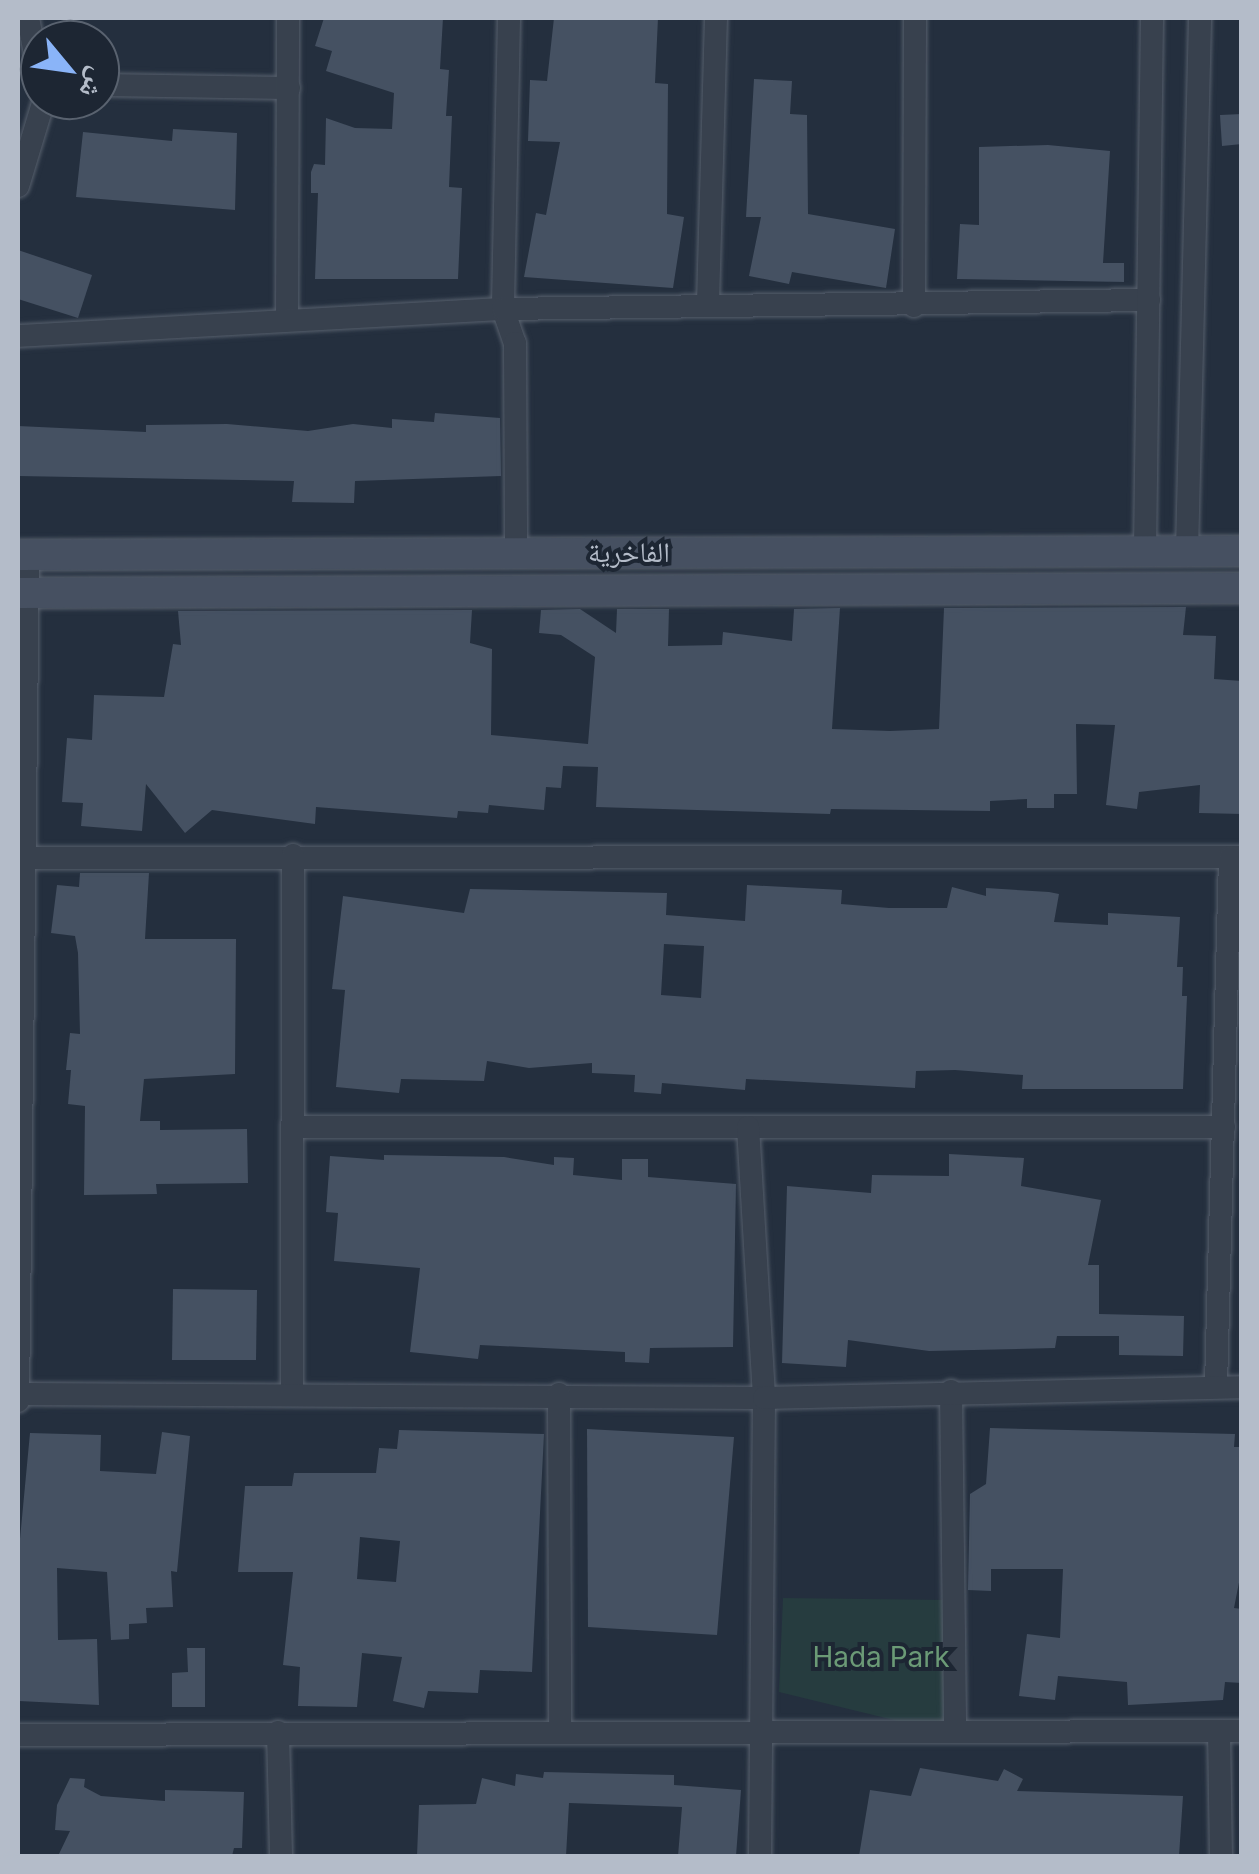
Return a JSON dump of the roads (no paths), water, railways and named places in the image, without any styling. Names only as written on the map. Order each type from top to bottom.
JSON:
[{"type":"street","points":[[287,319],[288,18]]},
{"type":"street","points":[[510,18],[503,310],[515,342],[516,552]]},
{"type":"street","points":[[708,304],[716,18]]},
{"type":"street","points":[[914,306],[915,18]]},
{"type":"street","points":[[1145,551],[1152,18]]},
{"type":"street","points":[[1188,552],[1200,18]]},
{"type":"street","points":[[120,85],[289,88]]},
{"type":"street","points":[[18,186],[38,120]]},
{"type":"street","points":[[18,336],[503,310],[1149,300]]},
{"type":"street","name":"الفاخرية","points":[[23,555],[1242,551]]},
{"type":"street","points":[[23,555],[19,1396],[292,1393],[764,1398],[1242,1387]]},
{"type":"street","points":[[24,593],[1242,588]]},
{"type":"street","points":[[292,1393],[293,855]]},
{"type":"street","points":[[23,858],[1236,857],[1216,1386]]},
{"type":"street","points":[[294,1127],[1224,1128]]},
{"type":"street","points":[[748,1128],[764,1398],[760,1856]]},
{"type":"street","points":[[951,1391],[956,1732]]},
{"type":"street","points":[[559,1394],[560,1732]]},
{"type":"street","points":[[18,1735],[1230,1731],[1221,1856]]},
{"type":"street","points":[[278,1732],[281,1856]]},
{"type":"park label","name":"Hada Park","points":[[881,1657]]}]
